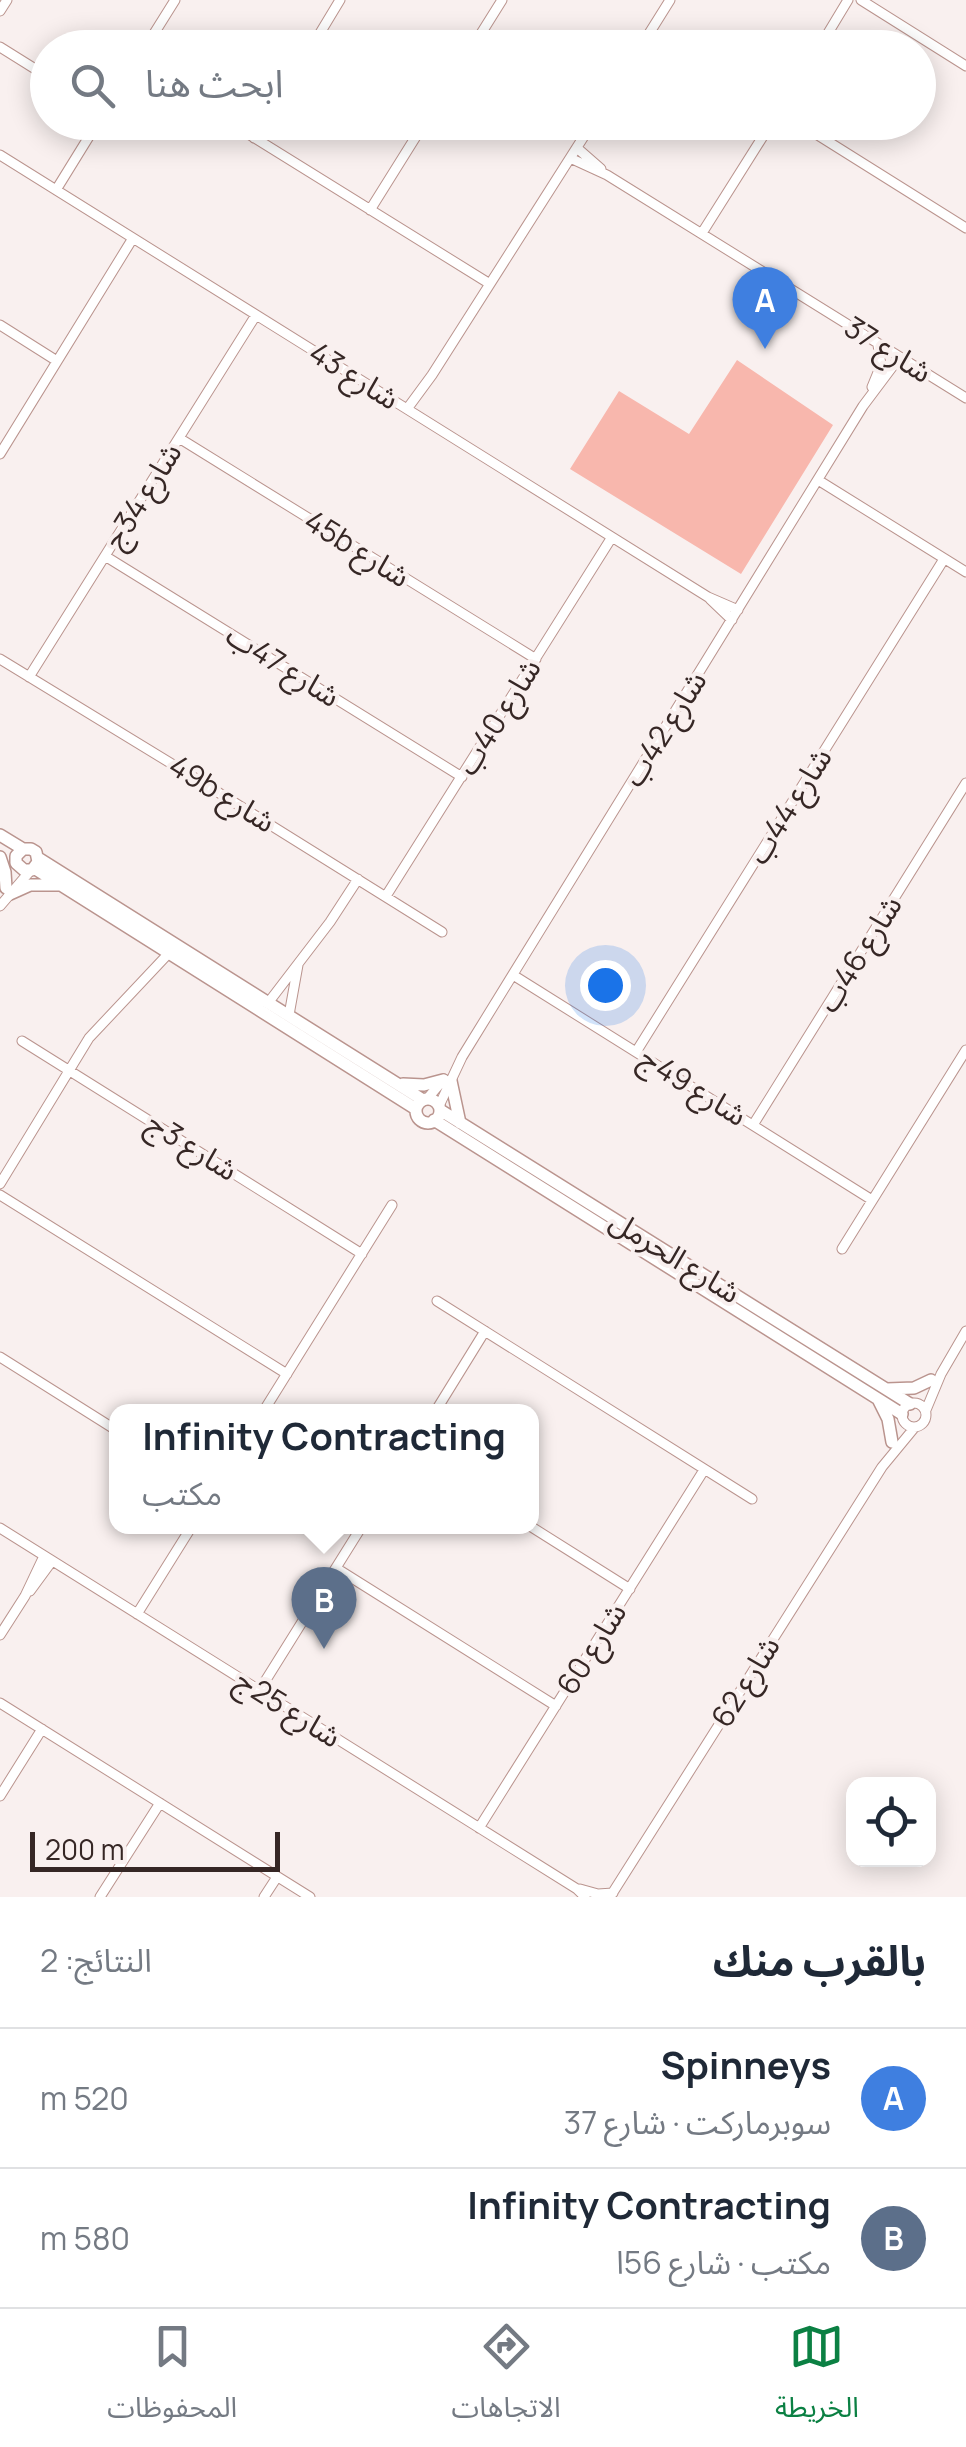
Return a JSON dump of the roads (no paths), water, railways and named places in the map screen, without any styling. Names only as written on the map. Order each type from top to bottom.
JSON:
[{"type":"street","points":[[0,12],[7,0]]},
{"type":"street","points":[[156,30],[175,0]]},
{"type":"street","points":[[321,30],[340,0]]},
{"type":"street","points":[[483,30],[502,0]]},
{"type":"street","points":[[651,30],[670,0]]},
{"type":"street","points":[[830,30],[848,0]]},
{"type":"street","points":[[860,0],[908,30]]},
{"type":"street","points":[[0,47],[30,66]]},
{"type":"street","points":[[936,47],[966,66]]},
{"type":"street","points":[[56,190],[87,140]]},
{"type":"street","points":[[257,140],[490,284]]},
{"type":"street","points":[[370,210],[414,140]]},
{"type":"street","points":[[410,411],[582,140]]},
{"type":"street","points":[[702,233],[761,140]]},
{"type":"street","points":[[826,140],[966,228]]},
{"type":"street","name":"شارع 37","points":[[574,153],[966,398]]},
{"type":"street","name":"شارع 43","points":[[0,155],[735,615]]},
{"type":"street","points":[[0,454],[133,238]]},
{"type":"street","name":"شارع 34ج","points":[[29,677],[256,315]]},
{"type":"street","points":[[0,325],[57,360]]},
{"type":"street","name":"شارع 42ب","points":[[867,399],[879,371],[878,345]]},
{"type":"street","name":"شارع 42ب","points":[[422,1102],[447,1080],[462,1058],[867,399],[900,358]]},
{"type":"street","name":"45b شارع","points":[[179,438],[536,659]]},
{"type":"street","points":[[818,480],[966,572]]},
{"type":"street","name":"شارع 40ب","points":[[386,896],[612,537]]},
{"type":"street","name":"شارع 47ب","points":[[105,556],[462,777]]},
{"type":"street","name":"شارع 44ب","points":[[636,1052],[944,559]]},
{"type":"street","name":"49b شارع","points":[[0,659],[442,932]]},
{"type":"street","name":"شارع 46ب","points":[[753,1125],[966,784]]},
{"type":"street","points":[[1,841],[18,857],[24,870],[35,865]]},
{"type":"street","points":[[1,841],[4,897]]},
{"type":"street","points":[[4,897],[18,857],[31,849],[35,865],[61,886],[422,1102],[434,1101],[438,1112],[422,1120],[417,1114],[422,1102]]},
{"type":"street","points":[[4,897],[35,865]]},
{"type":"street","points":[[35,865],[268,1003],[422,1102]]},
{"type":"street","points":[[268,1003],[358,879]]},
{"type":"street","points":[[4,897],[30,885],[61,886]]},
{"type":"street","points":[[0,1184],[89,1038],[169,953]]},
{"type":"street","points":[[289,1016],[298,962]]},
{"type":"street","name":"شارع 49ج","points":[[513,975],[872,1200]]},
{"type":"street","name":"شارع 3ج","points":[[22,1041],[362,1254]]},
{"type":"street","points":[[842,1249],[966,1050]]},
{"type":"street","points":[[396,1082],[415,1086],[447,1080],[460,1123]]},
{"type":"street","name":"شارع 42ب","points":[[438,1112],[447,1080]]},
{"type":"street","name":"شارع الحرمل","points":[[438,1112],[907,1410]]},
{"type":"street","name":"شارع الحرمل","points":[[438,1112],[881,1393]]},
{"type":"street","points":[[0,1196],[286,1374]]},
{"type":"street","points":[[268,1404],[392,1205]]},
{"type":"street","points":[[436,1301],[752,1499]]},
{"type":"street","points":[[440,1404],[486,1331]]},
{"type":"street","points":[[926,1410],[920,1404],[907,1410],[909,1426],[924,1422],[950,1357],[966,1331]]},
{"type":"street","points":[[0,1357],[109,1426]]},
{"type":"street","name":"شارع 62","points":[[882,1467],[907,1410],[950,1357]]},
{"type":"street","points":[[892,1442],[881,1393],[914,1388],[931,1380]]},
{"type":"street","name":"شارع 62","points":[[612,1895],[882,1467],[915,1427]]},
{"type":"street","name":"شارع 60","points":[[479,1828],[704,1470]]},
{"type":"street","name":"شارع 25ج","points":[[0,1528],[577,1888],[612,1895]]},
{"type":"street","points":[[539,1532],[630,1590]]},
{"type":"street","points":[[137,1614],[187,1534]]},
{"type":"street","points":[[260,1690],[357,1534]]},
{"type":"street","points":[[0,1635],[48,1558]]},
{"type":"street","points":[[336,1568],[556,1706]]},
{"type":"street","points":[[0,1704],[310,1897]]},
{"type":"street","points":[[0,1796],[42,1730]]},
{"type":"street","points":[[100,1897],[160,1803]]},
{"type":"street","points":[[264,1897],[277,1876]]},
{"type":"street","name":"شارع 25ج","points":[[577,1888],[586,1897]]},
{"type":"place","name":"Spinneys","points":[[765,349]]},
{"type":"place","name":"Infinity Contracting","points":[[324,1649]]}]
